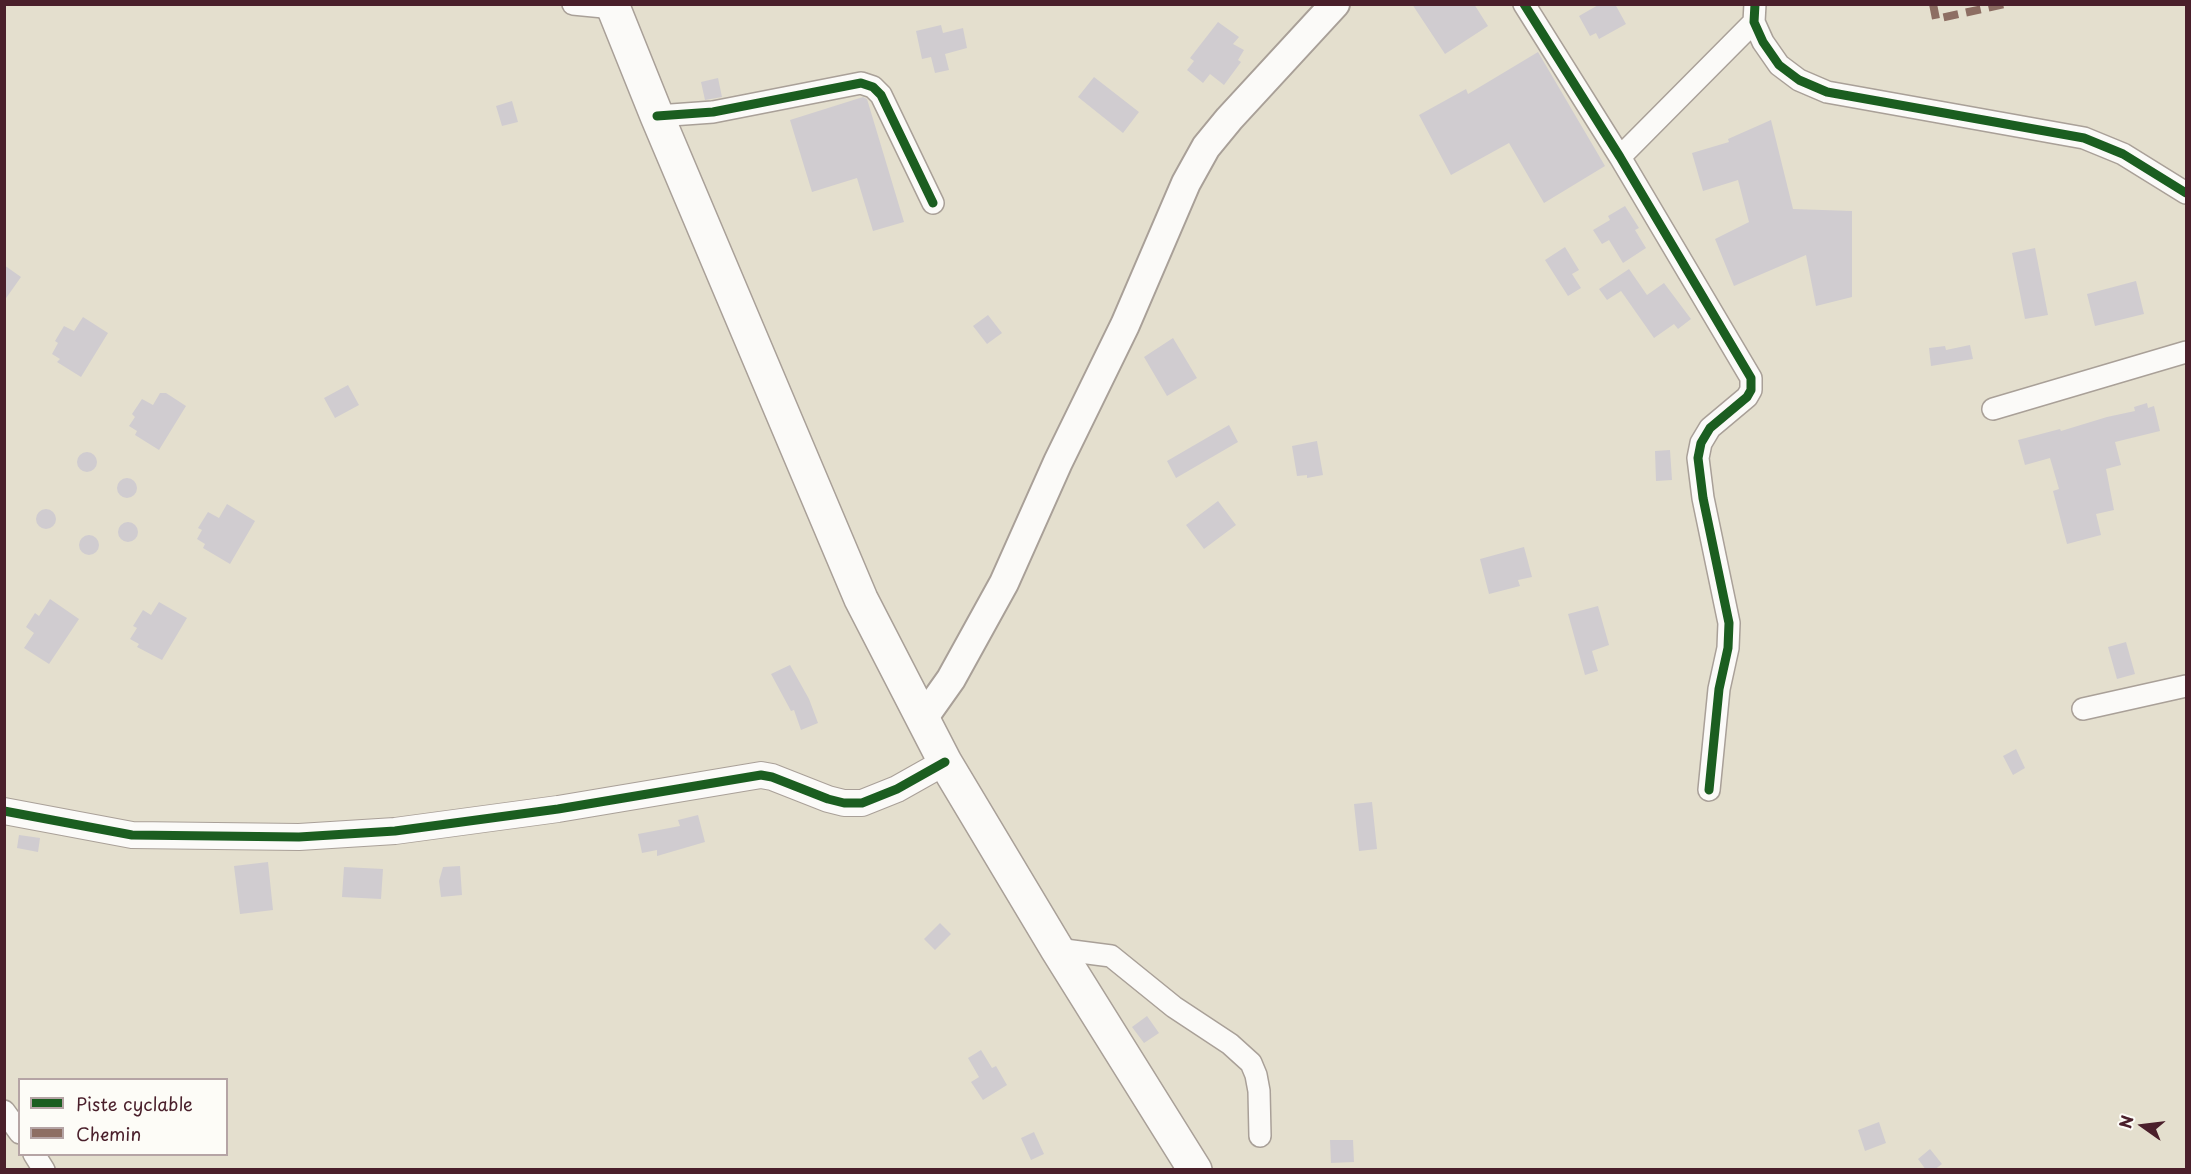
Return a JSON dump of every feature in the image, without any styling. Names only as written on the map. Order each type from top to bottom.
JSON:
[{"type":"highway","points":[[613,6],[657,116],[861,599],[945,762],[1057,949],[1195,1170]]},
{"type":"main road","points":[[922,720],[951,679],[1004,583],[1058,462],[1125,325],[1186,183],[1206,147],[1335,4]]},
{"type":"street","points":[[573,4],[613,6]]},
{"type":"street","points":[[1524,4],[1620,157],[1751,378],[1751,390],[1747,397],[1710,428],[1701,443],[1698,458],[1703,498],[1729,623],[1728,648],[1719,689],[1709,790]]},
{"type":"street","points":[[1620,157],[1754,13],[1763,42],[1779,65],[1798,80],[1827,92],[2084,138],[2123,154],[2187,194]]},
{"type":"street","points":[[657,116],[713,112],[861,83],[873,87],[881,95],[933,203]]},
{"type":"street","points":[[1993,409],[2187,352]]},
{"type":"street","points":[[2083,709],[2187,686]]},
{"type":"street","points":[[4,811],[132,835],[299,837],[395,831],[547,811],[761,775],[772,777],[828,799],[844,803],[862,803],[897,789],[945,762]]},
{"type":"street","points":[[1057,949],[1111,956],[1174,1007],[1230,1044],[1251,1063],[1257,1083],[1260,1136]]},
{"type":"street","points":[[4,1111],[18,1130]]},
{"type":"street","points":[[35,1156],[44,1170]]},
{"type":"building","points":[[1412,4],[1474,4],[1488,26],[1445,54]]},
{"type":"building","points":[[1600,4],[1615,4],[1626,24],[1599,39],[1596,33],[1590,36],[1579,16]]},
{"type":"building","points":[[1218,22],[1239,37],[1233,44],[1244,50],[1238,60],[1241,62],[1224,85],[1210,74],[1203,83],[1187,70],[1194,61],[1190,58]]},
{"type":"building","points":[[941,25],[943,33],[963,28],[967,48],[945,54],[949,70],[935,73],[931,57],[922,59],[916,31]]},
{"type":"building","points":[[1538,52],[1605,166],[1544,203],[1509,143],[1451,175],[1419,115],[1466,89],[1468,94]]},
{"type":"building","points":[[1094,77],[1139,112],[1123,133],[1078,97]]},
{"type":"building","points":[[718,78],[722,97],[705,100],[701,82]]},
{"type":"building","points":[[863,97],[867,99],[904,222],[873,231],[857,178],[812,192],[790,120]]},
{"type":"building","points":[[512,101],[518,122],[502,126],[496,106]]},
{"type":"building","points":[[1771,120],[1793,209],[1852,211],[1852,297],[1816,306],[1806,255],[1734,286],[1715,239],[1749,222],[1738,180],[1703,191],[1692,153],[1729,142],[1728,139]]},
{"type":"building","points":[[1625,206],[1639,228],[1635,230],[1646,248],[1623,263],[1609,240],[1602,244],[1593,230],[1610,220],[1608,216]]},
{"type":"building","points":[[1565,247],[1579,270],[1572,274],[1581,288],[1568,296],[1545,260]]},
{"type":"building","points":[[2035,248],[2048,315],[2025,319],[2012,253]]},
{"type":"building","points":[[4,265],[21,277],[4,301]]},
{"type":"building","points":[[1629,269],[1647,295],[1664,283],[1691,319],[1678,329],[1674,324],[1654,338],[1621,291],[1607,300],[1599,289]]},
{"type":"building","points":[[2136,281],[2144,314],[2095,326],[2087,294]]},
{"type":"building","points":[[988,315],[1002,333],[987,344],[973,326]]},
{"type":"building","points":[[83,317],[108,333],[81,377],[57,362],[60,359],[52,354],[58,343],[55,341],[64,326],[74,331]]},
{"type":"building","points":[[1173,338],[1197,378],[1167,396],[1144,357]]},
{"type":"building","points":[[1970,345],[1973,359],[1931,366],[1929,348],[1945,346],[1946,350]]},
{"type":"building","points":[[348,385],[359,405],[335,418],[324,398]]},
{"type":"building","points":[[160,393],[166,393],[186,406],[159,450],[135,435],[137,431],[129,426],[135,417],[132,414],[142,399],[153,405]]},
{"type":"building","points":[[2147,403],[2148,408],[2154,406],[2160,431],[2115,442],[2121,465],[2106,469],[2114,510],[2096,514],[2101,535],[2067,544],[2053,491],[2059,489],[2050,458],[2025,465],[2018,440],[2135,411],[2134,407]]},
{"type":"building","points":[[1229,425],[1238,442],[1176,478],[1167,461]]},
{"type":"building","points":[[1317,441],[1323,475],[1307,478],[1307,475],[1297,476],[1292,446]]},
{"type":"building","points":[[1670,450],[1672,480],[1656,481],[1655,451]]},
{"type":"building","points":[[87,452],[94,455],[97,462],[94,469],[87,472],[80,469],[77,462],[80,455]]},
{"type":"building","points":[[127,478],[134,481],[137,488],[134,495],[127,498],[120,495],[117,488],[120,481]]},
{"type":"building","points":[[1218,501],[1236,525],[1204,549],[1186,525]]},
{"type":"building","points":[[227,504],[255,521],[230,564],[203,548],[205,544],[197,539],[202,530],[198,528],[208,512],[219,518]]},
{"type":"building","points":[[46,509],[53,512],[56,519],[53,526],[46,529],[39,526],[36,519],[39,512]]},
{"type":"building","points":[[128,522],[135,525],[138,532],[135,539],[128,542],[121,539],[118,532],[121,525]]},
{"type":"building","points":[[89,535],[96,538],[99,545],[96,552],[89,555],[82,552],[79,545],[82,538]]},
{"type":"building","points":[[1524,547],[1532,577],[1518,580],[1520,586],[1489,594],[1480,559]]},
{"type":"building","points":[[50,599],[79,619],[49,664],[24,648],[34,633],[26,627],[35,613],[39,616]]},
{"type":"building","points":[[159,602],[187,618],[162,660],[137,647],[139,644],[130,639],[137,628],[133,626],[143,610],[151,615]]},
{"type":"building","points":[[1598,606],[1609,645],[1592,651],[1598,671],[1585,675],[1568,614]]},
{"type":"building","points":[[2126,642],[2135,674],[2117,679],[2108,647]]},
{"type":"building","points":[[790,665],[809,699],[818,723],[801,730],[794,710],[791,711],[771,674]]},
{"type":"building","points":[[2016,749],[2025,768],[2013,775],[2003,756]]},
{"type":"building","points":[[1372,802],[1377,849],[1359,851],[1354,804]]},
{"type":"building","points":[[698,815],[705,842],[657,856],[657,850],[642,853],[638,834],[680,826],[678,820]]},
{"type":"building","points":[[19,835],[40,838],[38,852],[17,848]]},
{"type":"building","points":[[268,862],[273,910],[240,914],[234,866]]},
{"type":"building","points":[[460,866],[462,895],[441,897],[439,881],[443,867]]},
{"type":"building","points":[[344,867],[383,869],[381,899],[342,897]]},
{"type":"building","points":[[940,923],[951,934],[935,950],[924,939]]},
{"type":"building","points":[[1147,1016],[1159,1033],[1144,1043],[1132,1027]]},
{"type":"building","points":[[981,1050],[992,1068],[996,1066],[1007,1085],[983,1100],[971,1082],[979,1077],[968,1058]]},
{"type":"building","points":[[1879,1122],[1886,1143],[1865,1151],[1858,1130]]},
{"type":"building","points":[[1034,1132],[1044,1154],[1031,1160],[1021,1138]]},
{"type":"building","points":[[1330,1140],[1353,1140],[1354,1162],[1331,1163]]},
{"type":"building","points":[[1930,1149],[1942,1164],[1934,1170],[1926,1170],[1918,1159]]},
{"type":"marked path","points":[[1933,4],[1936,19],[2005,4]]},
{"type":"cycle path","points":[[1524,4],[1620,157],[1751,378],[1751,390],[1747,397],[1710,428],[1701,443],[1698,458],[1703,498],[1729,623],[1728,648],[1719,689],[1709,790]]},
{"type":"cycle path","points":[[1755,4],[1754,22],[1763,42],[1779,65],[1799,80],[1827,92],[2084,138],[2123,154],[2186,193]]},
{"type":"cycle path","points":[[657,116],[713,112],[861,83],[873,87],[881,95],[933,203]]},
{"type":"cycle path","points":[[4,811],[132,835],[299,837],[395,831],[558,809],[761,775],[772,777],[828,799],[844,803],[862,803],[897,789],[945,762]]}]
